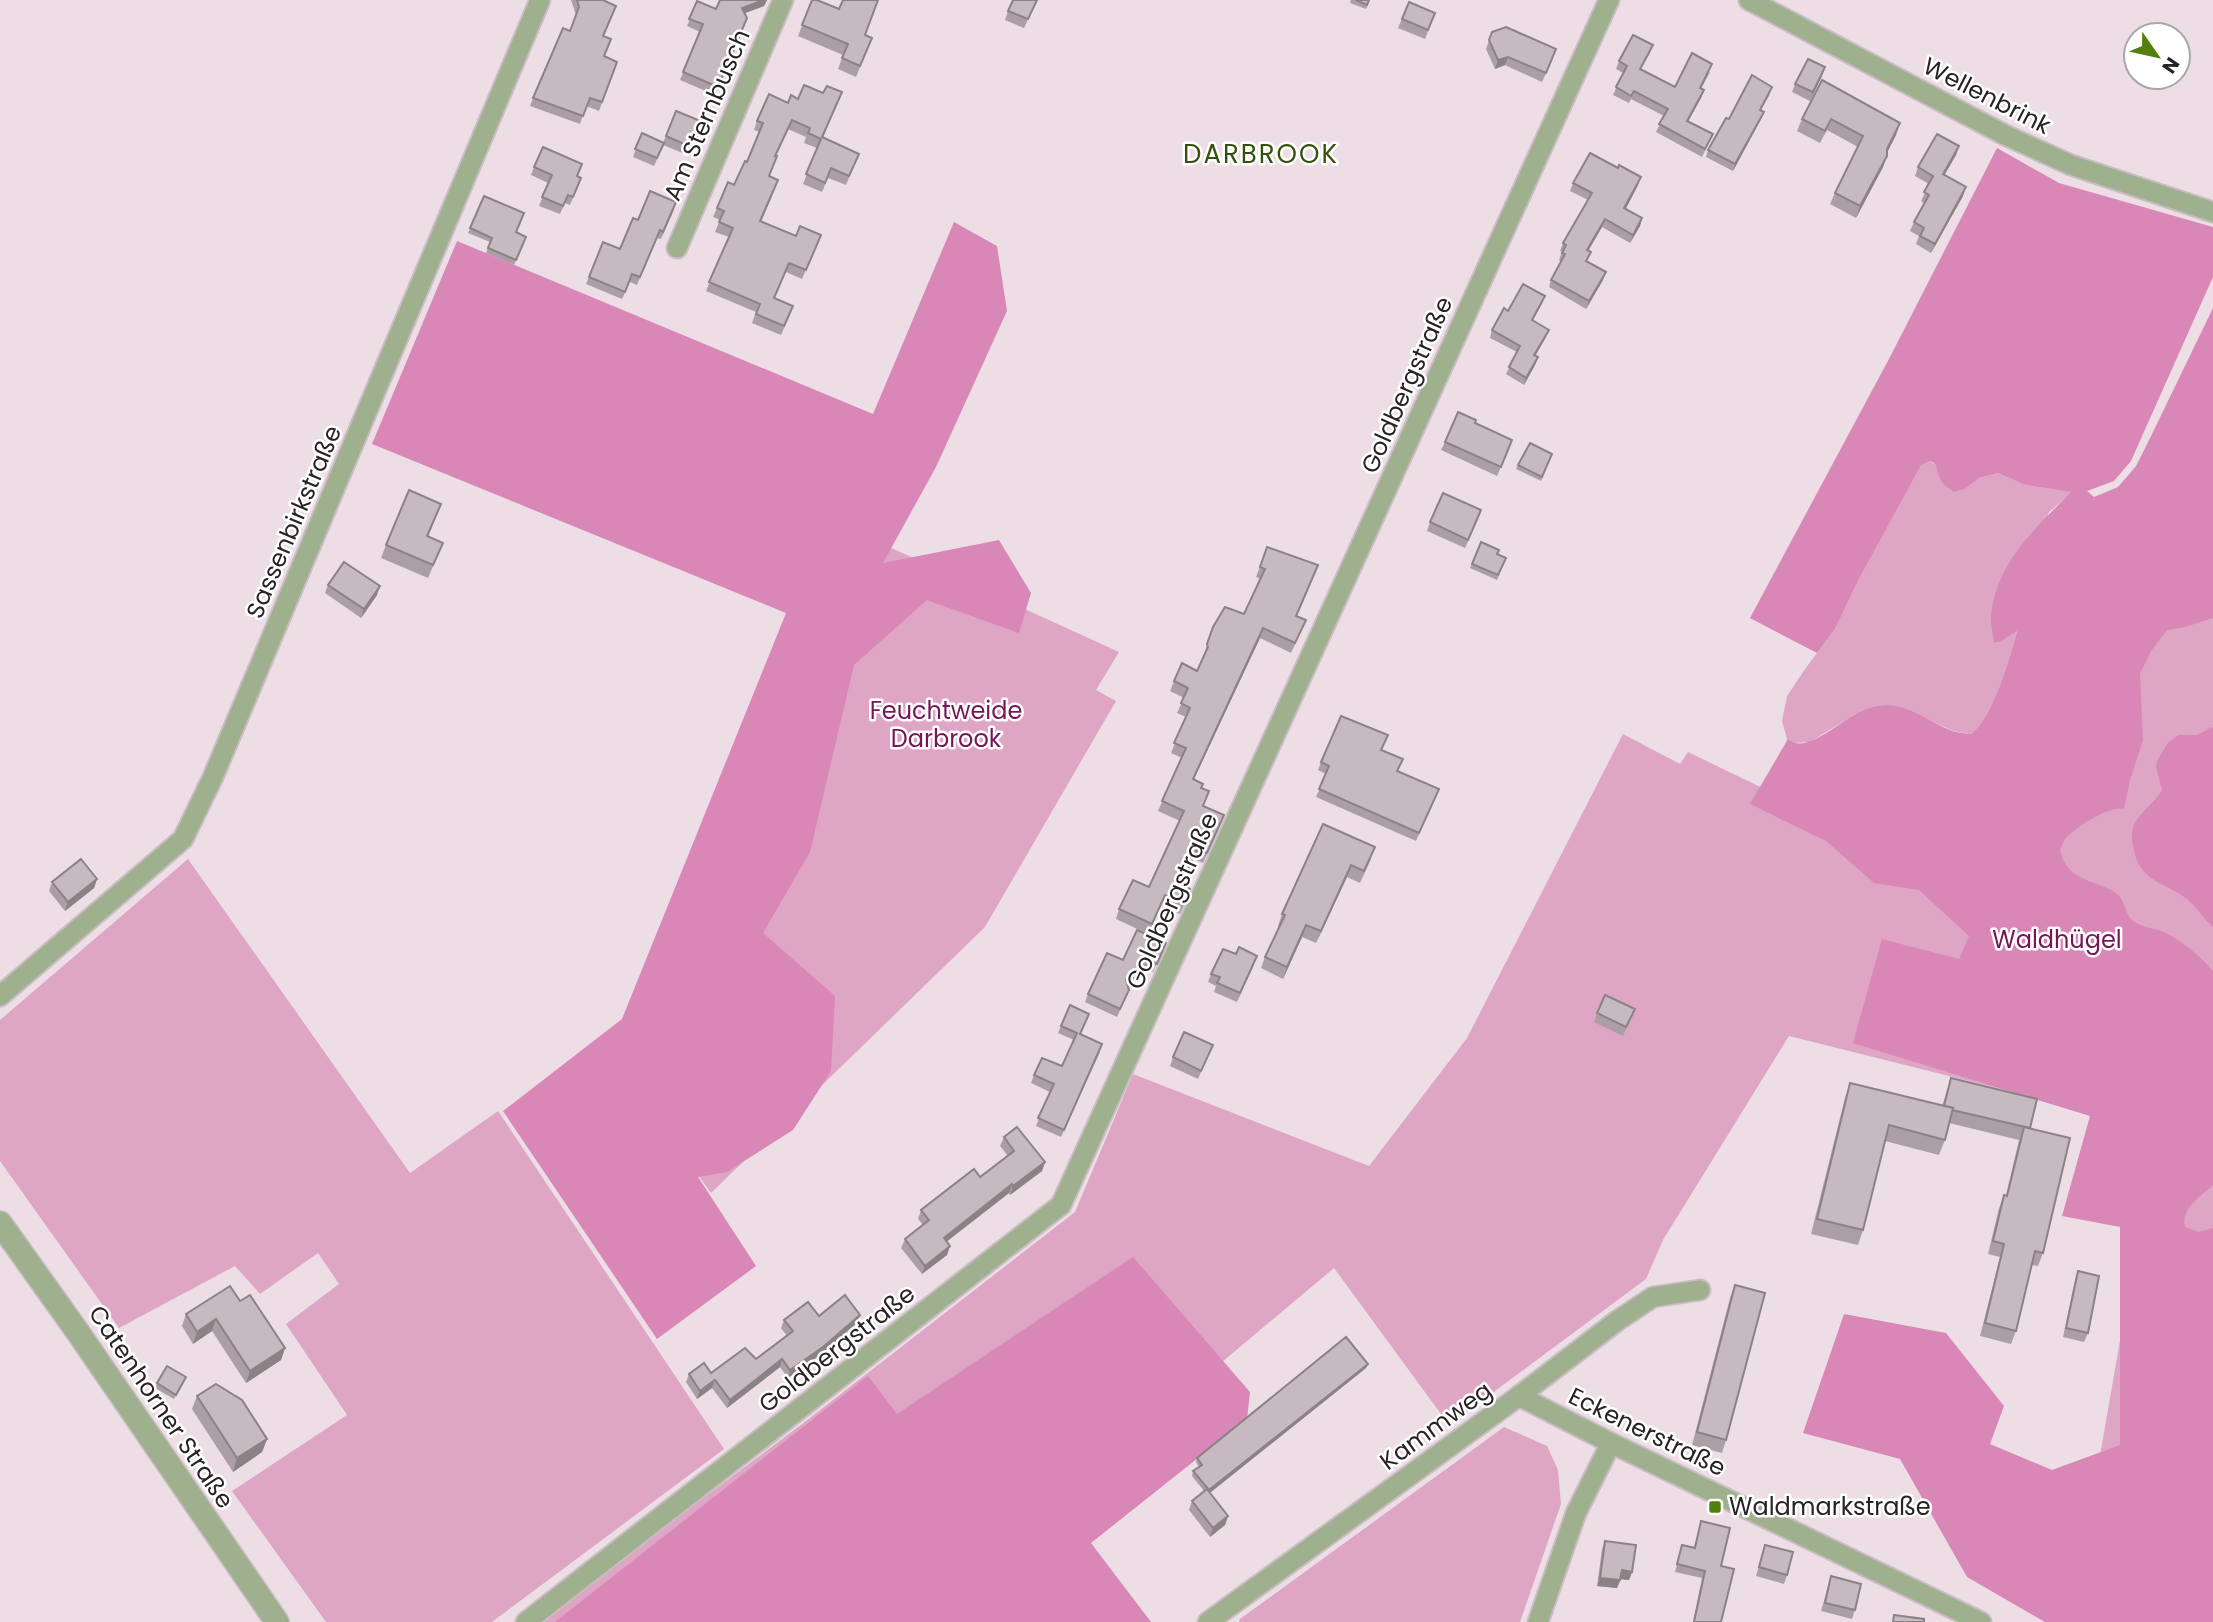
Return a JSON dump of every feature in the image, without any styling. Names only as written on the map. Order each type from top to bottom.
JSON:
[{"type":"street","name":"Sassenbirkstraße","points":[[0,996],[184,839],[219,765],[540,0]]},
{"type":"street","name":"Am Sternbusch","points":[[677,248],[783,0]]},
{"type":"street","name":"Goldbergstraße","points":[[526,1622],[1061,1205],[1609,0]]},
{"type":"street","name":"Wellenbrink","points":[[1749,0],[2005,135],[2071,165],[2213,212]]},
{"type":"street","name":"Catenhorner Straße","points":[[0,1223],[276,1622]]},
{"type":"street","name":"Kammweg","points":[[1208,1622],[1519,1396],[1617,1321],[1653,1297],[1700,1290]]},
{"type":"street","name":"Eckenerstraße","points":[[1519,1396],[1981,1622]]},
{"type":"street","points":[[1538,1622],[1576,1513],[1611,1443]]},
{"type":"green space","points":[[1997,148],[2059,183],[2213,227],[2213,277],[2131,461],[2114,481],[2087,491],[2094,497],[2118,487],[2137,465],[2213,308],[2213,618],[2167,630],[2151,651],[2140,674],[2143,740],[2124,809],[2110,810],[2084,824],[2065,839],[2060,850],[2063,860],[2074,873],[2117,894],[2133,921],[2172,937],[2191,950],[2213,971],[2213,1185],[2188,1209],[2184,1220],[2185,1227],[2199,1232],[2213,1228],[2213,1622],[2045,1622],[1967,1577],[1900,1459],[1803,1433],[1844,1314],[1946,1333],[2004,1406],[1990,1444],[2052,1470],[2120,1445],[2120,1227],[2062,1216],[2090,1116],[1853,1043],[1882,939],[1959,959],[1969,936],[1919,890],[1874,883],[1826,841],[1750,804],[1788,739],[1795,743],[1812,741],[1860,712],[1888,705],[1907,709],[1952,731],[1971,734],[1986,716],[2000,687],[2017,631],[2000,642],[1994,642],[1991,615],[2001,578],[2020,547],[2071,492],[2025,485],[1998,473],[1979,478],[1965,489],[1954,492],[1942,483],[1935,464],[1926,462],[1921,465],[1835,629],[1817,653],[1750,618],[1890,357]]},
{"type":"green space","points":[[954,222],[997,246],[1007,311],[936,467],[883,563],[999,540],[1031,593],[1019,633],[927,600],[854,665],[810,852],[763,933],[835,996],[831,1071],[793,1130],[727,1172],[698,1177],[756,1266],[657,1339],[503,1111],[622,1019],[786,613],[372,444],[457,241],[873,414]]},
{"type":"green space","name":"Waldhügel","points":[[2213,319],[2213,1622],[2071,1622],[2157,1128],[1789,1036],[1663,1240],[1646,1279],[1449,1425],[1334,1268],[1215,1368],[1051,1523],[1124,1622],[538,1622],[802,1424],[1075,1212],[1133,1074],[1369,1166],[1467,1038],[1623,734],[1680,764],[1688,752],[1920,864]]},
{"type":"green space","points":[[1926,461],[1935,465],[1942,483],[1954,492],[1965,489],[1979,478],[1998,473],[2025,485],[2072,492],[2049,512],[2000,642],[2017,630],[2006,670],[1993,702],[1979,727],[1971,734],[1953,731],[1906,709],[1855,714],[1810,742],[1791,743],[1787,739],[1782,721],[1787,696],[1835,629],[1921,464]]},
{"type":"green space","name":"Feuchtweide Darbrook","points":[[876,541],[1119,652],[1096,690],[1116,701],[985,927],[711,1193],[646,1103],[720,894]]},
{"type":"green space","points":[[2213,727],[2213,927],[2187,899],[2154,880],[2142,869],[2137,861],[2132,836],[2133,826],[2138,818],[2162,790],[2156,767],[2168,743],[2178,735],[2197,735]]},
{"type":"green space","points":[[188,859],[410,1173],[498,1111],[724,1449],[492,1622],[326,1622],[232,1491],[347,1415],[286,1324],[339,1284],[318,1253],[260,1294],[235,1266],[119,1328],[0,1161],[0,1020]]},
{"type":"green space","points":[[1133,1257],[1250,1392],[1247,1419],[1091,1543],[1151,1622],[555,1622],[868,1376],[897,1414]]},
{"type":"green space","points":[[1504,1427],[1547,1446],[1558,1470],[1561,1504],[1520,1622],[1239,1622],[1240,1619]]},
{"type":"building","points":[[577,0],[603,0],[616,6],[603,36],[611,39],[604,56],[617,62],[602,102],[590,98],[583,116],[533,98],[563,28],[570,31],[579,7]]},
{"type":"building","points":[[720,0],[764,0],[742,8],[747,18],[718,87],[683,72],[703,24],[689,19],[697,1],[716,9]]},
{"type":"building","points":[[812,0],[839,9],[843,0],[878,0],[865,35],[872,38],[860,66],[842,58],[848,44],[802,25]]},
{"type":"building","points":[[1013,0],[1037,0],[1028,19],[1008,11]]},
{"type":"building","points":[[1356,0],[1369,0],[1367,5]]},
{"type":"building","points":[[1409,2],[1435,13],[1428,30],[1402,19]]},
{"type":"building","points":[[1506,27],[1556,49],[1546,73],[1508,57],[1498,60],[1489,40],[1492,32]]},
{"type":"building","points":[[1633,35],[1653,45],[1640,69],[1675,87],[1692,53],[1712,64],[1700,88],[1704,90],[1687,121],[1713,134],[1705,149],[1659,124],[1668,109],[1634,91],[1631,96],[1616,87],[1627,66],[1619,61]]},
{"type":"building","points":[[1808,59],[1825,67],[1813,92],[1795,84]]},
{"type":"building","points":[[1752,75],[1772,87],[1760,110],[1764,112],[1735,164],[1708,150],[1726,118],[1729,119]]},
{"type":"building","points":[[1822,80],[1900,123],[1887,149],[1887,156],[1860,206],[1835,193],[1863,136],[1831,119],[1825,131],[1802,119]]},
{"type":"building","points":[[804,85],[823,93],[827,86],[842,92],[822,137],[859,154],[849,176],[831,168],[825,183],[806,174],[821,139],[808,133],[810,128],[792,120],[775,156],[769,176],[778,180],[760,221],[796,236],[800,226],[821,235],[806,270],[789,263],[774,298],[793,306],[784,326],[756,314],[760,304],[709,282],[733,228],[719,222],[724,211],[717,208],[728,182],[734,185],[745,161],[747,162],[763,123],[757,121],[769,94],[788,103],[791,95],[798,99]]},
{"type":"building","points":[[676,111],[703,122],[693,148],[666,136]]},
{"type":"building","points":[[642,133],[664,143],[657,158],[635,149]]},
{"type":"building","points":[[1937,134],[1959,146],[1943,174],[1966,187],[1935,244],[1920,236],[1924,228],[1914,222],[1929,195],[1924,192],[1933,176],[1918,167]]},
{"type":"building","points":[[543,147],[582,164],[577,176],[581,178],[573,197],[568,195],[563,206],[542,197],[552,175],[534,167]]},
{"type":"building","points":[[1590,153],[1641,177],[1624,208],[1642,218],[1633,235],[1605,219],[1587,250],[1591,252],[1586,261],[1606,272],[1589,301],[1551,280],[1565,254],[1562,253],[1566,245],[1563,243],[1592,193],[1573,183]]},
{"type":"building","points":[[650,191],[676,202],[663,232],[660,230],[640,277],[632,274],[625,292],[589,277],[603,242],[620,249],[633,218],[638,220]]},
{"type":"building","points":[[484,196],[524,213],[516,232],[526,237],[516,260],[488,248],[492,238],[470,228]]},
{"type":"building","points":[[1523,284],[1545,296],[1532,320],[1549,330],[1534,355],[1538,357],[1526,378],[1509,367],[1520,346],[1492,330],[1504,308],[1508,311]]},
{"type":"building","points":[[1458,412],[1512,440],[1501,467],[1445,442]]},
{"type":"building","points":[[1530,443],[1552,454],[1542,477],[1518,465]]},
{"type":"building","points":[[409,490],[441,504],[427,536],[443,543],[433,565],[386,545]]},
{"type":"building","points":[[1443,493],[1481,510],[1468,540],[1430,522]]},
{"type":"building","points":[[1481,542],[1499,550],[1497,554],[1506,558],[1498,575],[1472,564]]},
{"type":"building","points":[[1267,547],[1318,565],[1296,616],[1306,620],[1295,643],[1263,628],[1193,779],[1203,784],[1201,788],[1209,791],[1203,806],[1224,815],[1207,853],[1197,849],[1181,884],[1190,889],[1184,904],[1165,895],[1152,924],[1119,909],[1133,880],[1149,887],[1184,811],[1162,801],[1186,748],[1174,743],[1190,708],[1181,703],[1188,688],[1174,681],[1182,663],[1197,671],[1208,647],[1213,627],[1225,607],[1244,614],[1265,569],[1260,567]]},
{"type":"building","points":[[344,562],[380,586],[364,609],[328,585]]},
{"type":"building","points":[[1341,716],[1388,735],[1381,750],[1403,759],[1397,771],[1439,789],[1419,833],[1319,789],[1329,766],[1321,762]]},
{"type":"building","points":[[1323,824],[1375,847],[1364,871],[1351,865],[1321,931],[1306,925],[1287,967],[1265,957]]},
{"type":"building","points":[[81,859],[97,879],[68,902],[52,882]]},
{"type":"building","points":[[1137,930],[1166,943],[1157,964],[1143,958],[1135,978],[1126,980],[1129,990],[1120,1009],[1088,994],[1107,953],[1123,960]]},
{"type":"building","points":[[1239,947],[1257,956],[1240,993],[1217,983],[1220,977],[1211,974],[1223,949],[1236,954]]},
{"type":"building","points":[[1605,995],[1635,1009],[1626,1027],[1597,1013]]},
{"type":"building","points":[[1070,1005],[1089,1014],[1080,1034],[1102,1044],[1064,1130],[1038,1118],[1054,1084],[1034,1075],[1042,1058],[1062,1066],[1077,1033],[1061,1026]]},
{"type":"building","points":[[1184,1032],[1213,1045],[1201,1071],[1173,1057]]},
{"type":"building","points":[[1951,1078],[2037,1099],[2030,1128],[1944,1106]]},
{"type":"building","points":[[1850,1083],[1953,1108],[1945,1140],[1889,1125],[1863,1230],[1817,1219]]},
{"type":"building","points":[[1017,1127],[1045,1162],[1013,1186],[1012,1184],[944,1238],[950,1246],[925,1266],[905,1239],[929,1220],[921,1210],[974,1169],[980,1177],[1014,1151],[1004,1137]]},
{"type":"building","points":[[2024,1127],[2070,1138],[2043,1253],[2035,1251],[2016,1331],[1985,1323],[2004,1244],[1993,1241]]},
{"type":"building","points":[[2078,1271],[2099,1276],[2088,1333],[2066,1328]]},
{"type":"building","points":[[1735,1285],[1765,1293],[1726,1440],[1697,1432]]},
{"type":"building","points":[[230,1286],[240,1301],[250,1295],[285,1348],[250,1371],[216,1319],[197,1332],[186,1314]]},
{"type":"building","points":[[845,1295],[860,1315],[823,1347],[790,1370],[782,1359],[730,1400],[715,1380],[700,1391],[689,1374],[704,1363],[711,1373],[745,1348],[756,1359],[793,1331],[784,1320],[808,1302],[819,1316]]},
{"type":"building","points":[[1346,1337],[1368,1364],[1209,1490],[1193,1471],[1202,1465],[1197,1458]]},
{"type":"building","points":[[167,1366],[186,1377],[176,1395],[157,1383]]},
{"type":"building","points":[[216,1384],[242,1400],[267,1439],[237,1458],[197,1396]]},
{"type":"building","points":[[1207,1489],[1228,1516],[1213,1528],[1192,1501]]},
{"type":"building","points":[[1701,1521],[1730,1528],[1721,1566],[1734,1569],[1721,1622],[1694,1622],[1705,1571],[1677,1564],[1682,1545],[1695,1548]]},
{"type":"building","points":[[1605,1541],[1636,1545],[1632,1572],[1622,1570],[1620,1580],[1600,1578]]},
{"type":"building","points":[[1765,1545],[1793,1552],[1787,1575],[1759,1567]]},
{"type":"building","points":[[1831,1576],[1861,1584],[1855,1610],[1825,1603]]},
{"type":"building","points":[[1894,1615],[1924,1619],[1924,1622],[1893,1622]]},
{"type":"place","name":"Waldmarkstraße","points":[[1715,1507]]},
{"type":"district","name":"DARBROOK","points":[[1261,154]]}]
